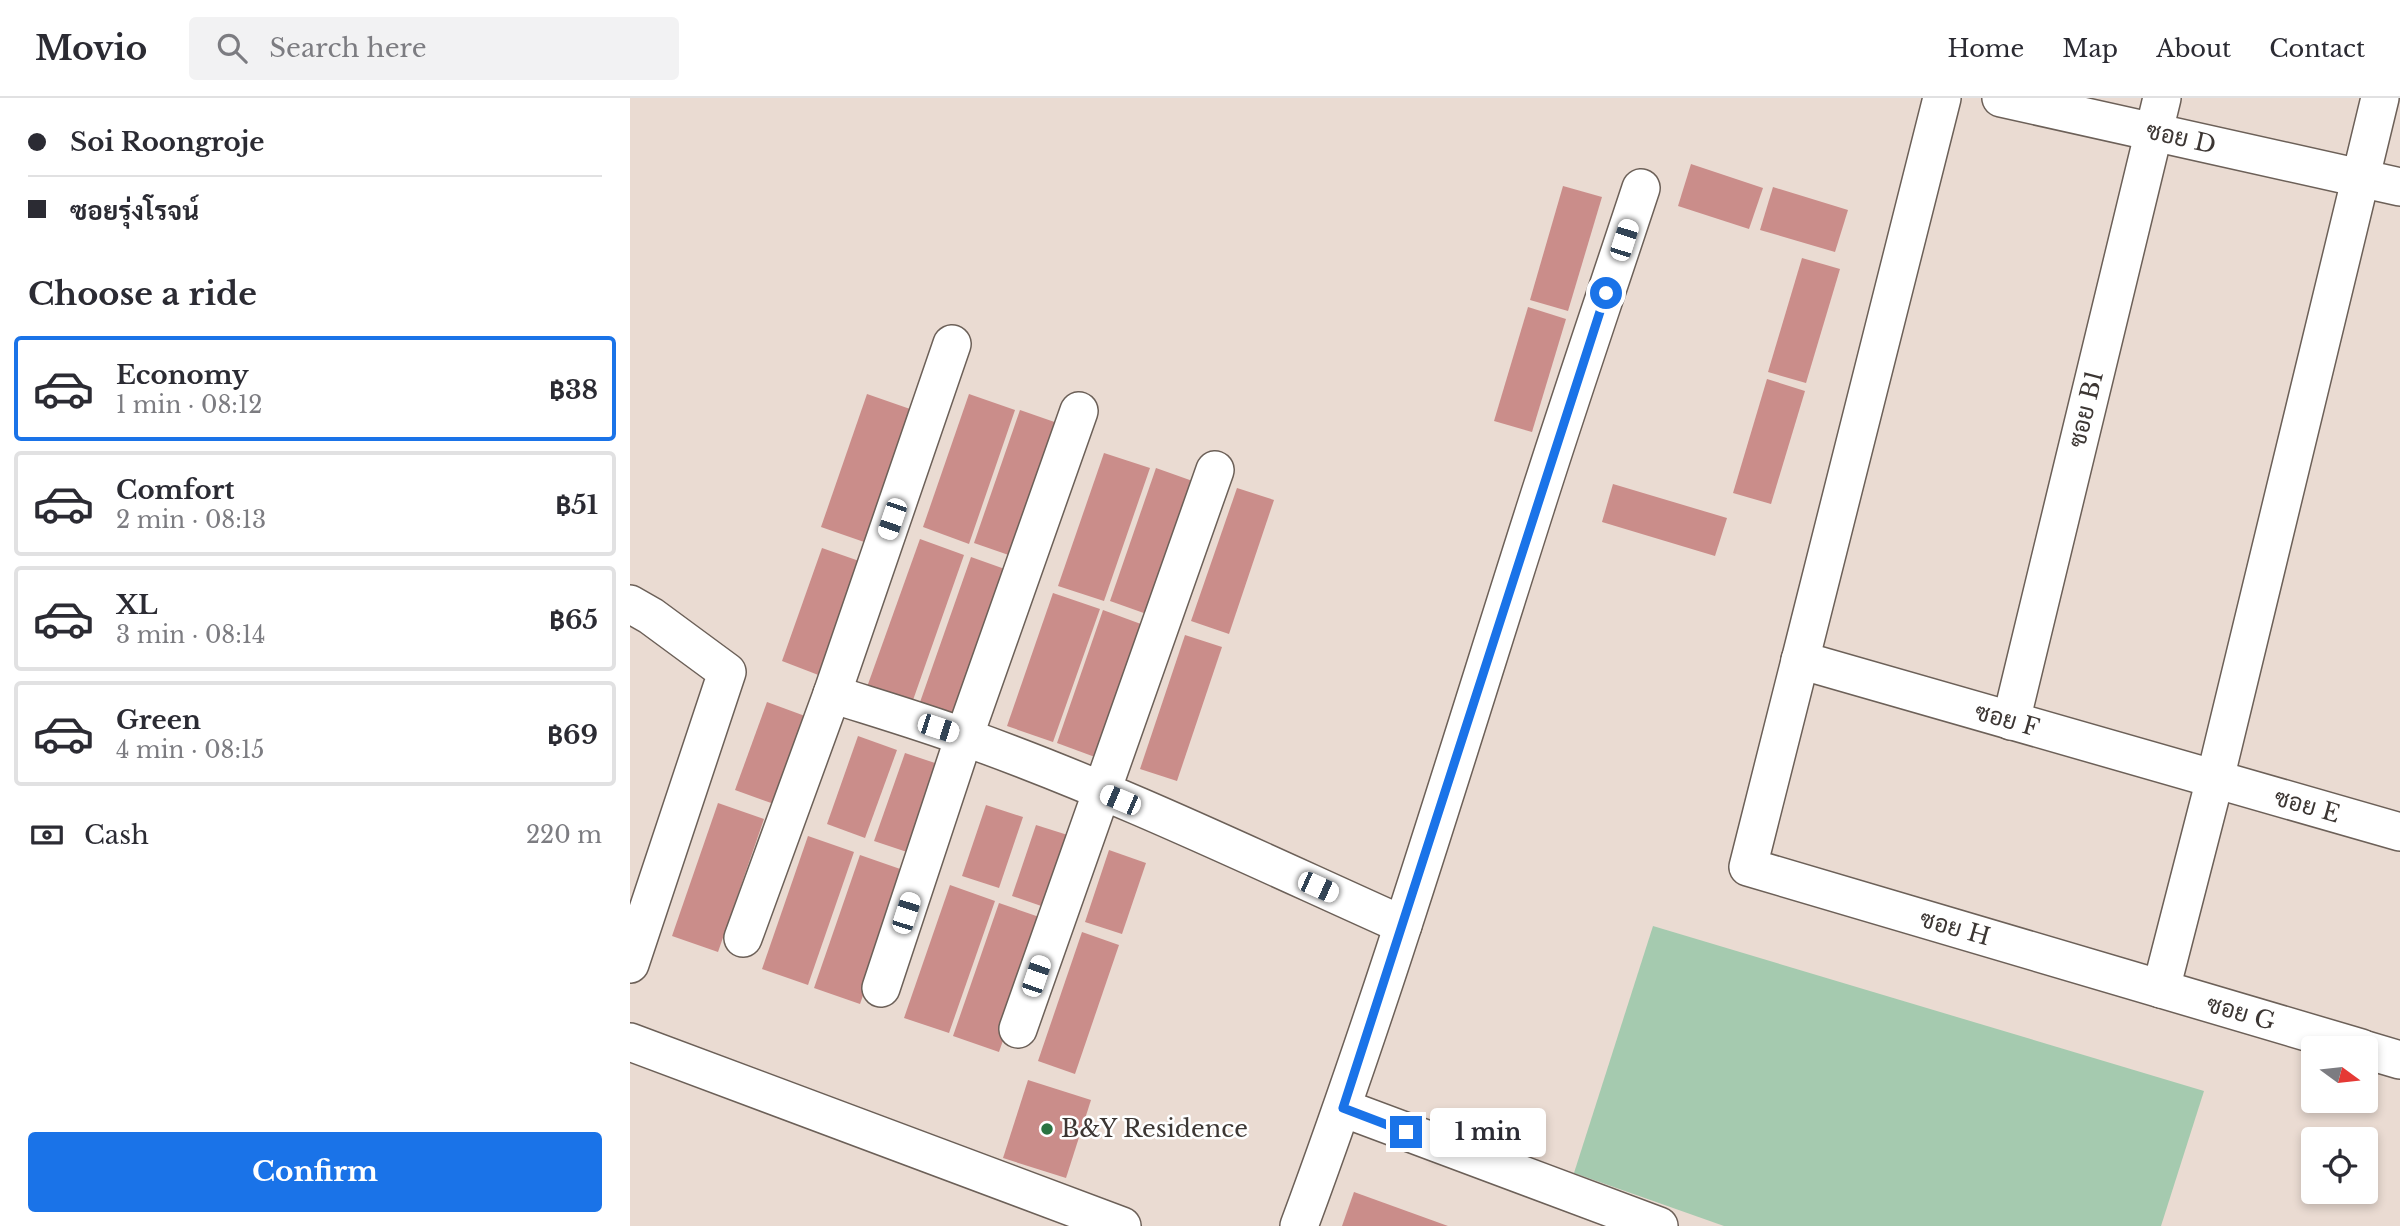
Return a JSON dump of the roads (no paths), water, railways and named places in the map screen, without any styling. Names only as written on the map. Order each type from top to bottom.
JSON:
[{"type":"street","points":[[1800,660],[1941,98]]},
{"type":"street","name":"ซอย D","points":[[2001,98],[2158,115],[2361,178],[2400,187]]},
{"type":"street","points":[[2161,989],[2215,779],[2380,98]]},
{"type":"street","name":"ซอย B1","points":[[2011,721],[2158,115]]},
{"type":"street","points":[[1299,1226],[1343,1108],[1537,503],[1642,187]]},
{"type":"street","points":[[743,939],[832,694],[952,344]]},
{"type":"street","points":[[881,988],[964,737],[1079,411]]},
{"type":"street","points":[[1018,1029],[1215,470]]},
{"type":"street","points":[[630,604],[727,672],[630,964]]},
{"type":"street","name":"ซอย F","points":[[1800,660],[2215,779]]},
{"type":"street","name":"ซอย H","points":[[1800,660],[1748,867],[2161,989]]},
{"type":"street","points":[[832,694],[964,737],[1179,823],[1403,925]]},
{"type":"street","name":"ซอย E","points":[[2215,779],[2400,832]]},
{"type":"street","name":"ซอย G","points":[[2161,989],[2320,1036]]},
{"type":"street","points":[[630,1042],[1122,1226]]},
{"type":"street","name":"ซอย G","points":[[2378,1053],[2400,1060]]},
{"type":"street","points":[[1343,1108],[1660,1226]]},
{"type":"place","name":"B&Y Residence","points":[[1047,1129]]}]
